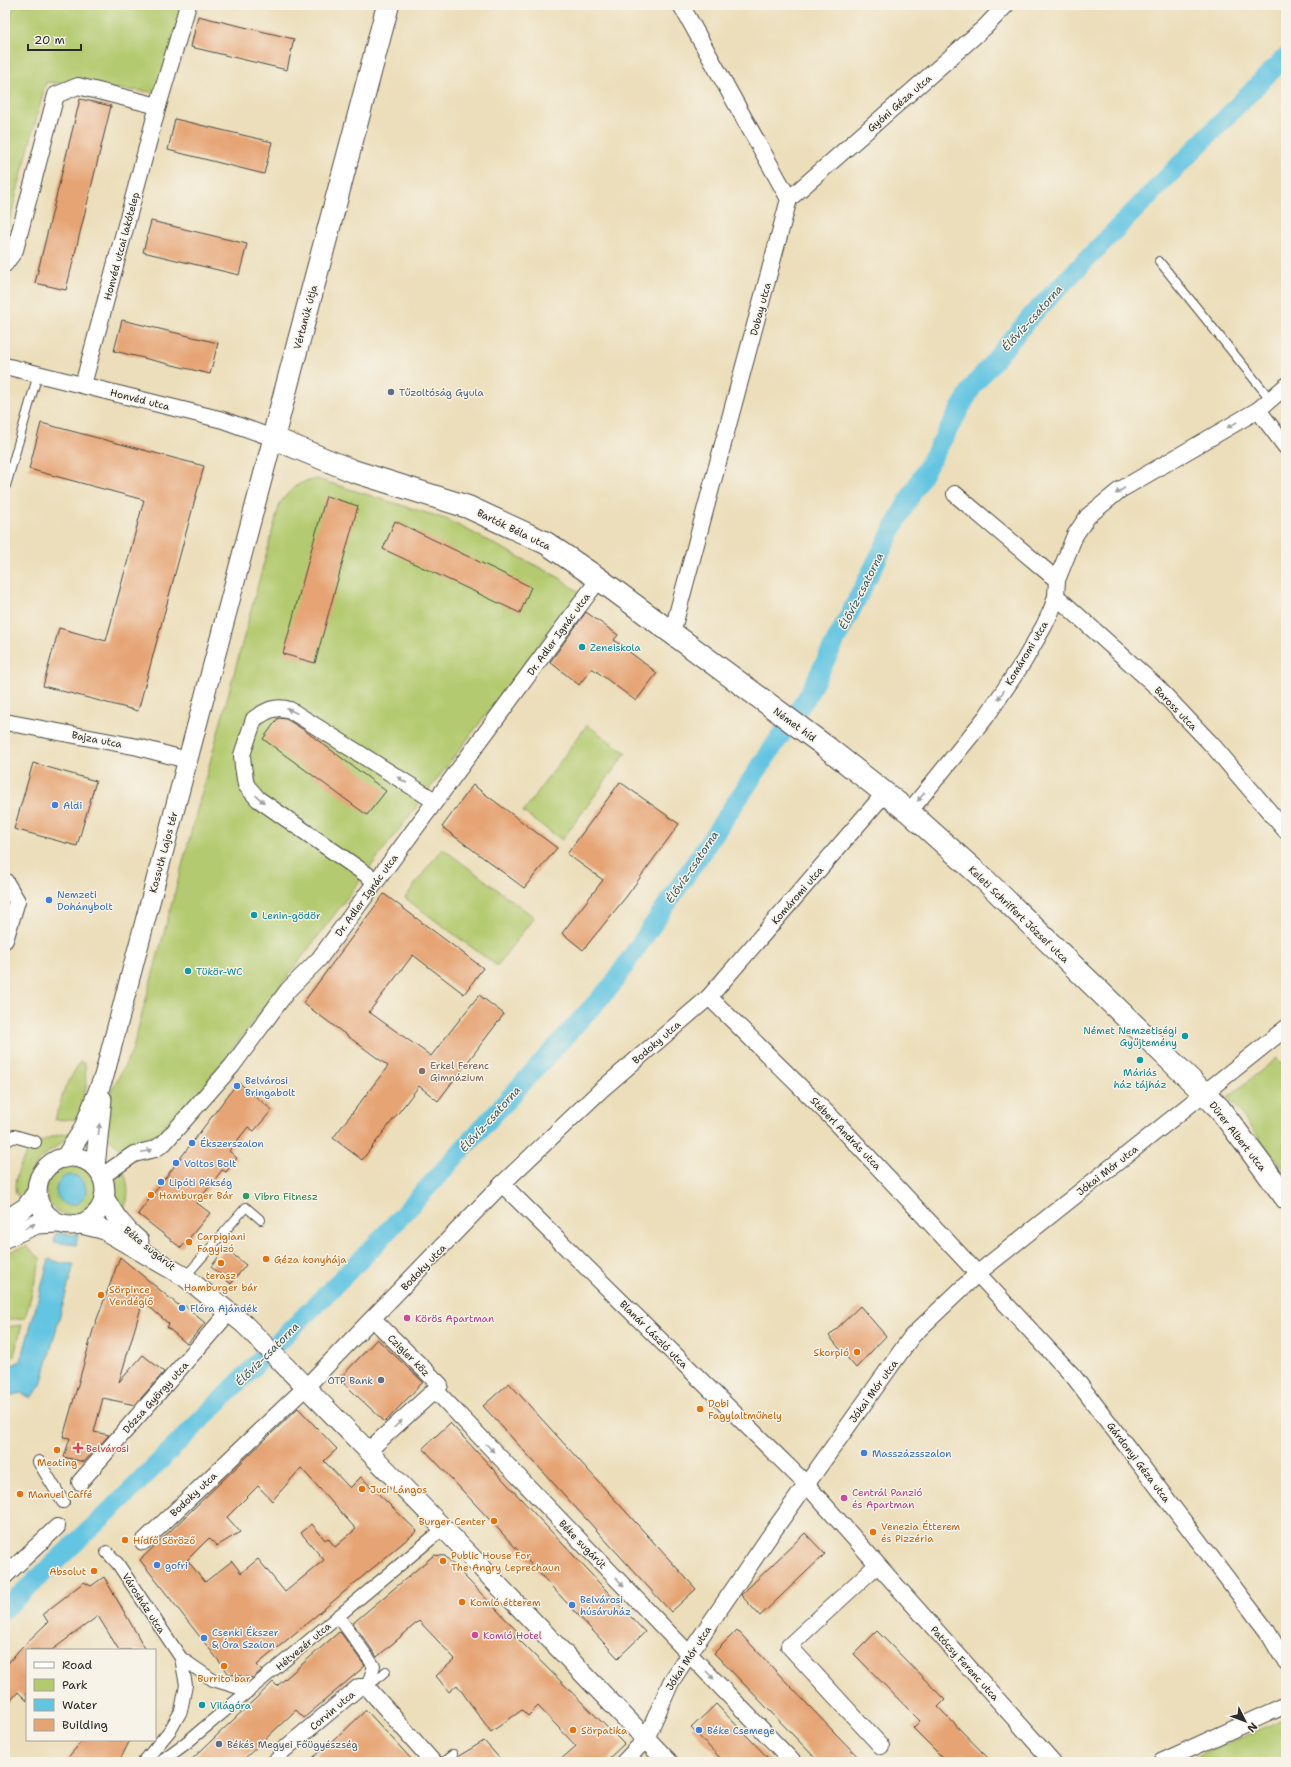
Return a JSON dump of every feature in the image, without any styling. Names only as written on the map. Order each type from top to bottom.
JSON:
[{"type":"main road","name":"Vértanúk útja","points":[[273,438],[388,5]]},
{"type":"main road","name":"Bartók Béla utca","points":[[273,438],[353,471],[468,507],[546,543],[599,579],[765,702]]},
{"type":"main road","name":"Német híd","points":[[765,702],[825,746]]},
{"type":"main road","name":"Keleti Schriffert József utca","points":[[825,746],[908,812],[985,880],[1204,1093]]},
{"type":"main road","name":"Dürer Albert utca","points":[[1204,1093],[1219,1108],[1286,1198]]},
{"type":"street","name":"Honvéd utcai lakótelep","points":[[83,385],[158,106],[188,5]]},
{"type":"street","points":[[681,5],[789,199]]},
{"type":"street","name":"Gyóni Géza utca","points":[[789,199],[985,27],[1006,5]]},
{"type":"street","points":[[5,264],[15,250],[56,95],[78,86],[158,106]]},
{"type":"street","name":"Dobay utca","points":[[672,633],[789,199]]},
{"type":"street","name":"Honvéd utca","points":[[5,366],[223,420],[273,438]]},
{"type":"street","name":"Komáromi utca","points":[[908,812],[990,710],[1044,626],[1056,596],[1057,580],[1075,535],[1095,509],[1120,490],[1258,410],[1286,386]]},
{"type":"street","points":[[1258,410],[1286,447]]},
{"type":"street","name":"Vértanúk útja","points":[[222,628],[273,438]]},
{"type":"street","points":[[956,494],[1057,580]]},
{"type":"street","name":"Dr. Adler Ignác utca","points":[[98,1172],[134,1154],[155,1149],[173,1132],[232,1066],[288,990],[319,959],[599,579]]},
{"type":"street","name":"Baross utca","points":[[1056,596],[1157,687],[1214,747],[1286,831]]},
{"type":"street","name":"Kossuth Lajos tér","points":[[65,1158],[83,1130],[104,1076],[222,628]]},
{"type":"street","points":[[376,881],[258,799],[246,785],[242,755],[254,720],[274,708],[281,707],[290,710],[435,801]]},
{"type":"street","name":"Bajza utca","points":[[5,722],[138,747],[187,760]]},
{"type":"street","name":"Komáromi utca","points":[[709,997],[885,793]]},
{"type":"street","points":[[5,881],[17,901],[5,940]]},
{"type":"street","name":"Bodoky utca","points":[[143,1542],[306,1387],[502,1184],[601,1090],[709,997]]},
{"type":"street","name":"Stéberl András utca","points":[[709,997],[836,1122],[978,1273]]},
{"type":"street","name":"Jókai Mór utca","points":[[624,1762],[646,1739],[671,1682],[689,1654],[806,1484],[912,1336],[978,1273],[1286,1028]]},
{"type":"street","name":"Kossuth Lajos tér","points":[[98,1172],[104,1076]]},
{"type":"street","points":[[5,1141],[14,1136],[35,1142]]},
{"type":"street","points":[[58,1223],[43,1210],[38,1201],[38,1182],[43,1172],[49,1165],[65,1158],[78,1158],[87,1161],[98,1172],[105,1186],[104,1197],[99,1211],[93,1217],[81,1224]]},
{"type":"street","name":"Blanár László utca","points":[[502,1184],[806,1484]]},
{"type":"street","points":[[5,1220],[26,1207],[37,1192]]},
{"type":"street","name":"Béke sugárút","points":[[104,1197],[115,1217],[126,1230],[186,1277]]},
{"type":"street","points":[[5,1238],[37,1224],[81,1224],[102,1229],[186,1277],[237,1318],[369,1450],[668,1762]]},
{"type":"street","name":"Gárdonyi Géza utca","points":[[978,1273],[1074,1377],[1268,1631],[1286,1663]]},
{"type":"street","name":"Dózsa György utca","points":[[80,1482],[237,1318]]},
{"type":"street","name":"Czigler köz","points":[[373,1319],[440,1385],[435,1390]]},
{"type":"street","points":[[369,1450],[435,1390]]},
{"type":"street","name":"Béke sugárút","points":[[435,1390],[793,1762]]},
{"type":"street","points":[[40,1462],[63,1502]]},
{"type":"street","name":"Patócsy Ferenc utca","points":[[806,1484],[1053,1762]]},
{"type":"street","points":[[5,1576],[57,1527]]},
{"type":"street","name":"Hétvezér utca","points":[[160,1762],[186,1743],[444,1528]]},
{"type":"street","name":"Városház utca","points":[[106,1552],[118,1564],[181,1658],[186,1685],[181,1711],[171,1730],[144,1762]]},
{"type":"street","points":[[877,1565],[789,1646],[881,1746]]},
{"type":"street","name":"Corvin utca","points":[[338,1616],[374,1666],[367,1687]]},
{"type":"street","points":[[181,1658],[213,1680],[249,1691]]},
{"type":"street","name":"Corvin utca","points":[[278,1758],[359,1687],[367,1687],[433,1762]]},
{"type":"street","points":[[1161,1762],[1286,1705]]},
{"type":"lane","points":[[1159,261],[1271,400]]},
{"type":"lane","points":[[6,486],[38,374]]},
{"type":"lane","points":[[186,1277],[246,1207],[261,1220]]},
{"type":"lane","points":[[367,1687],[386,1671]]},
{"type":"lane","points":[[443,1762],[453,1754]]},
{"type":"green space","points":[[14,5],[187,5],[162,93],[46,82],[5,237],[5,38]]},
{"type":"green space","points":[[317,479],[446,519],[560,578],[579,592],[165,1138],[127,1155],[105,1135],[111,1092],[132,1051],[280,503],[296,486],[304,482]]},
{"type":"green space","points":[[587,725],[626,753],[562,840],[523,812]]},
{"type":"green space","points":[[442,848],[534,917],[497,966],[405,898]]},
{"type":"green space","points":[[1277,1058],[1286,1070],[1286,1172],[1228,1097]]},
{"type":"green space","points":[[80,1062],[85,1064],[86,1087],[78,1119],[55,1120],[65,1087]]},
{"type":"green space","points":[[70,1133],[62,1142],[40,1160],[33,1169],[24,1190],[17,1196],[15,1188],[16,1177],[20,1165],[30,1150],[43,1140]]},
{"type":"green space","points":[[66,1165],[76,1165],[89,1172],[96,1185],[96,1195],[89,1208],[76,1215],[66,1215],[57,1211],[50,1204],[46,1195],[46,1185],[50,1176],[57,1169]]},
{"type":"green space","points":[[124,1171],[128,1190],[124,1209],[116,1195],[115,1184],[116,1179]]},
{"type":"green space","points":[[26,1246],[41,1259],[25,1318],[5,1320],[5,1260],[11,1251]]},
{"type":"green space","points":[[22,1325],[14,1356],[5,1360],[5,1327]]},
{"type":"green space","points":[[1286,1718],[1286,1762],[1183,1762]]},
{"type":"water","points":[[71,1175],[77,1176],[85,1184],[85,1196],[77,1204],[71,1205],[65,1204],[57,1196],[56,1190],[57,1184],[65,1176]]},
{"type":"water","points":[[56,1233],[78,1235],[76,1245],[54,1242]]},
{"type":"water","points":[[49,1259],[61,1263],[74,1264],[41,1385],[31,1398],[21,1393],[5,1397],[5,1368],[21,1361]]},
{"type":"building","points":[[198,16],[294,39],[287,70],[191,47]]},
{"type":"building","points":[[80,99],[111,106],[66,290],[35,283]]},
{"type":"building","points":[[175,119],[272,142],[264,174],[168,150]]},
{"type":"building","points":[[151,221],[247,244],[239,275],[143,252]]},
{"type":"building","points":[[122,320],[218,343],[210,374],[114,351]]},
{"type":"building","points":[[41,423],[204,466],[138,711],[43,686],[59,628],[106,641],[144,500],[29,469]]},
{"type":"building","points":[[326,496],[358,506],[315,663],[283,654]]},
{"type":"building","points":[[395,521],[531,587],[520,613],[383,549]]},
{"type":"building","points":[[586,612],[618,635],[614,640],[657,673],[636,701],[592,668],[579,685],[550,662]]},
{"type":"building","points":[[278,718],[286,719],[304,730],[386,791],[367,815],[263,739]]},
{"type":"building","name":"Aldi","points":[[33,763],[96,781],[77,846],[14,829]]},
{"type":"building","points":[[620,782],[679,824],[626,897],[583,950],[562,933],[603,880],[567,854]]},
{"type":"building","points":[[473,785],[557,848],[524,888],[442,827]]},
{"type":"building","points":[[384,894],[483,968],[464,994],[413,955],[369,1012],[431,1056],[479,995],[504,1014],[438,1101],[419,1086],[362,1160],[333,1138],[388,1066],[303,1003]]},
{"type":"building","points":[[238,1082],[272,1110],[254,1131],[248,1127],[229,1151],[237,1158],[226,1172],[222,1170],[197,1203],[210,1213],[181,1248],[138,1214]]},
{"type":"building","points":[[225,1248],[246,1265],[231,1284],[211,1267]]},
{"type":"building","points":[[120,1257],[183,1309],[185,1306],[205,1323],[187,1344],[167,1327],[169,1324],[143,1301],[119,1382],[143,1355],[164,1372],[135,1405],[103,1398],[94,1432],[109,1435],[84,1462],[64,1457],[70,1438],[63,1437],[93,1330]]},
{"type":"building","name":"Skorpió","points":[[860,1306],[886,1336],[856,1368],[829,1336]]},
{"type":"building","name":"OTP Bank","points":[[377,1339],[423,1382],[385,1422],[339,1379]]},
{"type":"building","points":[[509,1383],[696,1589],[671,1612],[483,1406]]},
{"type":"building","points":[[298,1408],[337,1449],[324,1461],[350,1488],[361,1477],[417,1531],[257,1665],[262,1670],[253,1678],[229,1674],[140,1560]],"holes":[[[301,1468],[356,1529],[335,1547],[328,1538],[325,1540],[312,1524],[301,1533],[324,1560],[285,1592],[258,1559],[241,1573],[232,1561],[205,1582],[187,1560],[209,1538],[217,1546],[240,1532],[227,1517],[258,1486],[272,1501]]]},
{"type":"building","points":[[450,1423],[645,1632],[618,1658],[423,1448]]},
{"type":"building","points":[[805,1533],[825,1554],[760,1616],[741,1595]]},
{"type":"building","points":[[434,1555],[445,1556],[519,1633],[515,1636],[624,1744],[605,1762],[558,1762],[576,1746],[538,1706],[528,1716],[522,1710],[491,1732],[457,1685],[449,1692],[436,1676],[455,1659],[419,1621],[377,1657],[353,1623]]},
{"type":"building","points":[[104,1577],[145,1649],[118,1649],[98,1616],[53,1649],[26,1649],[26,1700],[18,1692],[5,1707],[5,1667],[19,1650],[48,1622],[43,1614],[84,1582],[91,1586]]},
{"type":"building","points":[[737,1630],[863,1762],[819,1762],[714,1653]]},
{"type":"building","points":[[877,1631],[945,1700],[938,1707],[992,1762],[947,1762],[913,1728],[920,1721],[854,1654]]},
{"type":"building","points":[[339,1632],[365,1666],[304,1718],[296,1710],[241,1762],[189,1762],[273,1682],[277,1686]]},
{"type":"building","points":[[716,1704],[772,1762],[724,1762],[691,1728]]},
{"type":"building","points":[[366,1710],[414,1762],[308,1762],[342,1733]]},
{"type":"building","points":[[82,1741],[130,1741],[119,1762],[64,1762]]},
{"type":"building","points":[[484,1741],[503,1762],[452,1762],[457,1757]]},
{"type":"waterway","name":"Élővíz-csatorna","points":[[5,1609],[121,1500],[375,1245],[612,985],[807,697],[900,515],[973,386],[1032,315],[1286,56]]},
{"type":"place","name":"Tűzoltóság Gyula","points":[[391,392]]},
{"type":"place","name":"Zeneiskola","points":[[582,647]]},
{"type":"place","name":"Aldi","points":[[55,805]]},
{"type":"place","name":"Nemzeti Dohánybolt","points":[[49,900]]},
{"type":"place","name":"Lenin-gödör","points":[[254,915]]},
{"type":"place","name":"Tükör-WC","points":[[188,971]]},
{"type":"place","name":"Német Nemzetiségi Gyűjtemény","points":[[1185,1036]]},
{"type":"place","name":"Máriás ház tájház","points":[[1140,1060]]},
{"type":"place","name":"Erkel Ferenc Gimnázium","points":[[422,1071]]},
{"type":"place","name":"Belvárosi Bringabolt","points":[[237,1086]]},
{"type":"place","name":"Ékszerszalon","points":[[192,1143]]},
{"type":"place","name":"Voltos Bolt","points":[[176,1163]]},
{"type":"place","name":"Lipóti Pékség","points":[[161,1182]]},
{"type":"place","name":"Hamburger Bár","points":[[151,1195]]},
{"type":"place","name":"Vibro Fitnesz","points":[[246,1196]]},
{"type":"place","name":"Carpigiani Fagyizó","points":[[189,1242]]},
{"type":"place","name":"Géza konyhája","points":[[266,1259]]},
{"type":"place","name":"terasz Hamburger bár","points":[[221,1263]]},
{"type":"place","name":"Sörpince Vendéglő","points":[[101,1295]]},
{"type":"place","name":"Flóra Ajándék","points":[[182,1308]]},
{"type":"place","name":"Körös Apartman","points":[[407,1318]]},
{"type":"place","name":"Skorpió","points":[[857,1352]]},
{"type":"place","name":"OTP Bank","points":[[381,1380]]},
{"type":"place","name":"Dobi Fagylaltműhely","points":[[700,1409]]},
{"type":"place","name":"Belvárosi","points":[[78,1448]]},
{"type":"place","name":"Meating","points":[[57,1450]]},
{"type":"place","name":"Masszázsszalon","points":[[864,1453]]},
{"type":"place","name":"Juci Lángos","points":[[362,1489]]},
{"type":"place","name":"Manuel Caffé","points":[[20,1494]]},
{"type":"place","name":"Centrál Panzió és Apartman","points":[[844,1498]]},
{"type":"place","name":"Burger Center","points":[[494,1521]]},
{"type":"place","name":"Venezia Étterem és Pizzéria","points":[[873,1532]]},
{"type":"place","name":"Hídfő Söröző","points":[[125,1540]]},
{"type":"place","name":"Public House For The Angry Leprechaun","points":[[443,1561]]},
{"type":"place","name":"gofri","points":[[157,1565]]},
{"type":"place","name":"Absolut","points":[[94,1571]]},
{"type":"place","name":"Komló étterem","points":[[462,1602]]},
{"type":"place","name":"Belvárosi húsáruház","points":[[572,1605]]},
{"type":"place","name":"Komló Hotel","points":[[475,1635]]},
{"type":"place","name":"Csenki Ékszer & Óra Szalon","points":[[204,1638]]},
{"type":"place","name":"Burrito bar","points":[[224,1666]]},
{"type":"place","name":"Világóra","points":[[202,1705]]},
{"type":"place","name":"Sörpatika","points":[[573,1730]]},
{"type":"place","name":"Béke Csemege","points":[[699,1730]]},
{"type":"place","name":"Békés Megyei Főügyészség","points":[[219,1744]]}]
